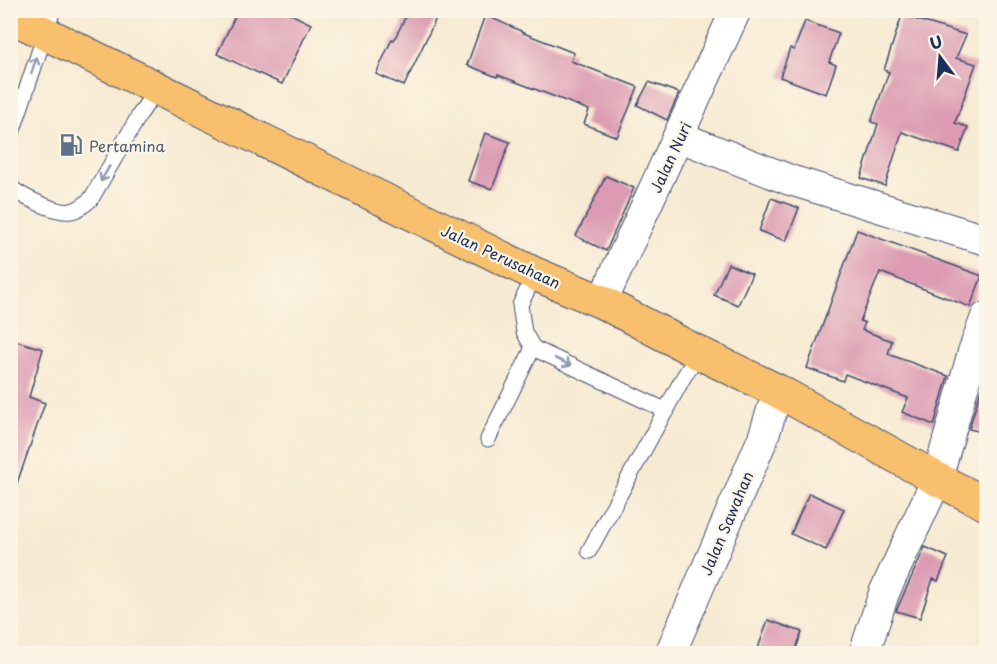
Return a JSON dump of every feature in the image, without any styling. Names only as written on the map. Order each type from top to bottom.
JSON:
[{"type":"main road","name":"Jalan Perusahaan","points":[[10,16],[49,21],[157,88],[535,274],[602,302],[699,354],[778,391],[987,504]]},
{"type":"street","name":"Jalan Nuri","points":[[602,302],[680,137],[736,10]]},
{"type":"street","points":[[680,137],[790,180],[987,240]]},
{"type":"street","points":[[864,654],[884,593],[937,479],[973,352],[987,317]]},
{"type":"street","name":"Jalan Sawahan","points":[[670,654],[763,438],[778,391]]},
{"type":"lane","points":[[10,139],[49,21]]},
{"type":"lane","points":[[10,186],[62,212],[83,207],[91,199],[157,88]]},
{"type":"lane","points":[[535,274],[520,305],[524,332],[533,348],[667,411]]},
{"type":"lane","points":[[488,439],[533,348]]},
{"type":"lane","points":[[589,551],[699,354]]},
{"type":"building","points":[[238,10],[283,10],[311,24],[282,84],[217,54]]},
{"type":"building","points":[[409,10],[440,10],[404,86],[376,74],[392,39],[394,40]]},
{"type":"building","points":[[485,15],[574,53],[571,61],[638,87],[617,137],[584,124],[589,110],[467,65]]},
{"type":"building","points":[[902,15],[966,35],[956,58],[976,64],[955,123],[968,127],[959,152],[902,132],[885,186],[861,178],[878,124],[871,122],[889,72],[884,70]]},
{"type":"building","points":[[805,21],[839,33],[829,62],[836,65],[826,94],[780,77],[790,48],[794,50]]},
{"type":"building","points":[[649,82],[679,93],[667,120],[637,105]]},
{"type":"building","points":[[485,133],[510,142],[492,189],[468,181]]},
{"type":"building","points":[[606,176],[634,188],[606,251],[576,236]]},
{"type":"building","points":[[771,198],[799,208],[786,241],[759,231]]},
{"type":"building","points":[[857,230],[982,276],[970,307],[880,272],[860,321],[865,323],[862,330],[892,341],[888,354],[948,376],[934,425],[902,412],[908,398],[845,374],[843,381],[807,368]]},
{"type":"building","points":[[728,264],[752,274],[738,305],[714,295]]},
{"type":"building","points":[[10,339],[43,349],[29,397],[45,403],[15,489],[10,489]]},
{"type":"building","points":[[981,389],[987,391],[987,433],[969,429]]},
{"type":"building","points":[[809,493],[844,509],[826,550],[791,534]]},
{"type":"building","points":[[925,547],[948,557],[938,581],[933,579],[920,618],[896,611]]},
{"type":"building","points":[[768,620],[802,632],[794,654],[756,654]]},
{"type":"place","name":"Pertamina","points":[[71,145]]}]
